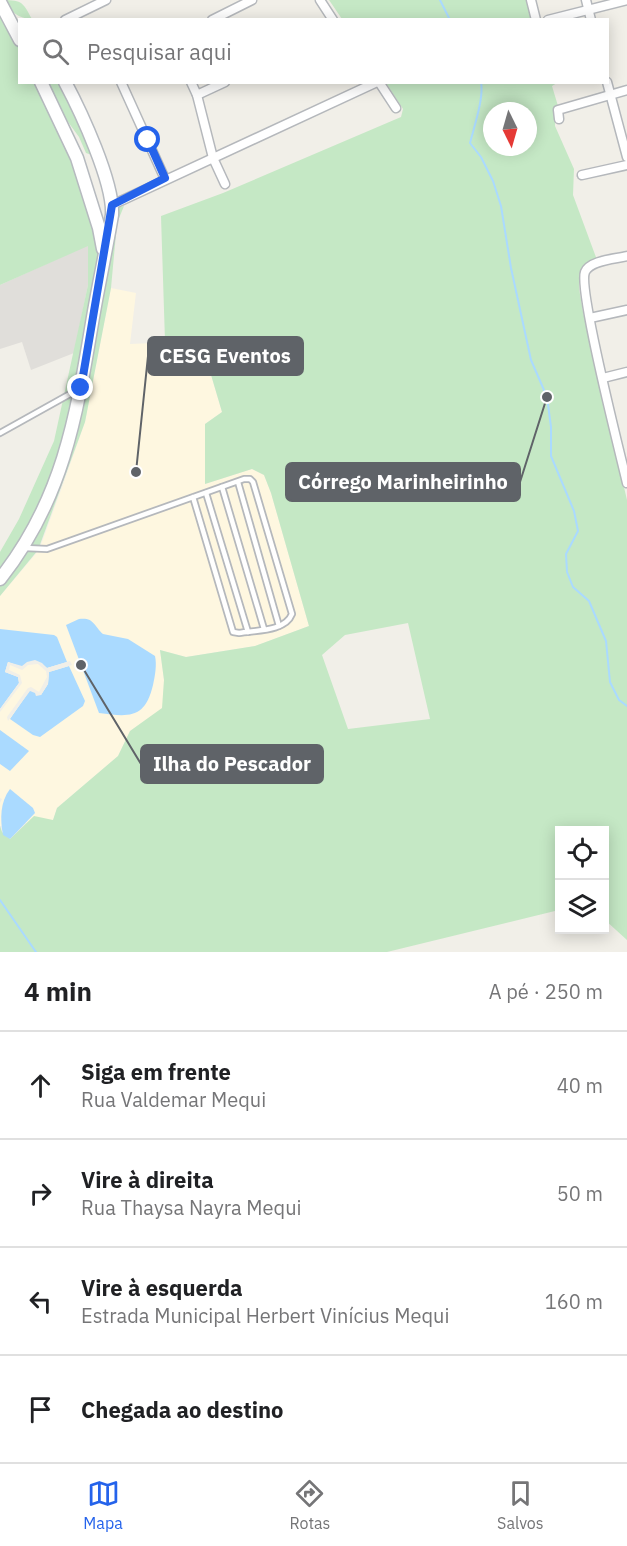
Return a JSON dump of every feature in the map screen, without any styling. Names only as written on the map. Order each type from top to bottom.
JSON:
[{"type":"main road","points":[[1,5],[18,20]]},
{"type":"main road","points":[[1,5],[18,36]]},
{"type":"main road","points":[[42,84],[59,117],[80,168],[99,228],[103,256]]},
{"type":"main road","points":[[0,579],[23,547],[44,510],[64,460],[81,388],[112,205],[111,193],[70,84]]},
{"type":"main road","points":[[59,117],[69,127],[85,157],[88,159],[97,156]]},
{"type":"street","points":[[69,18],[106,0]]},
{"type":"street","points":[[216,18],[252,0]]},
{"type":"street","points":[[320,0],[332,18]]},
{"type":"street","points":[[531,0],[536,18]]},
{"type":"street","points":[[586,0],[591,18]]},
{"type":"street","points":[[556,18],[627,0]]},
{"type":"street","points":[[122,84],[165,178]]},
{"type":"street","points":[[192,84],[197,95],[213,158],[225,184]]},
{"type":"street","points":[[197,95],[221,84]]},
{"type":"street","points":[[112,205],[165,178],[374,84]]},
{"type":"street","points":[[379,84],[396,108]]},
{"type":"street","points":[[608,84],[627,157]]},
{"type":"street","points":[[559,119],[558,110],[627,90]]},
{"type":"street","points":[[582,175],[627,165]]},
{"type":"street","points":[[627,256],[590,266],[585,271],[584,281],[590,318],[625,465],[627,483]]},
{"type":"street","points":[[590,318],[627,310]]},
{"type":"street","points":[[603,378],[627,372]]},
{"type":"lane","points":[[0,433],[81,388]]},
{"type":"lane","points":[[23,547],[47,549],[193,497],[250,479],[253,482],[292,615],[290,620],[279,626],[248,632],[233,632],[193,497]]},
{"type":"lane","points":[[237,482],[279,626]]},
{"type":"lane","points":[[222,487],[264,629]]},
{"type":"lane","points":[[206,493],[248,632]]},
{"type":"shaded area","points":[[88,245],[88,285],[74,353],[31,370],[22,342],[0,349],[0,285]]},
{"type":"shaded area","points":[[111,288],[136,293],[130,344],[201,341],[222,412],[205,424],[205,484],[252,469],[264,475],[309,626],[255,646],[186,657],[160,650],[164,680],[163,708],[130,731],[118,756],[57,808],[53,820],[0,826],[2,799],[0,798],[0,596],[39,550],[61,490],[85,422]]},
{"type":"green space","points":[[3,0],[22,3],[31,18],[23,18],[9,8]]},
{"type":"green space","points":[[329,0],[528,0],[533,18],[341,18]]},
{"type":"green space","points":[[0,8],[18,44],[18,84],[40,84],[58,119],[100,247],[77,390],[50,488],[0,576],[0,552],[19,519],[54,441],[88,285],[88,246],[0,285]]},
{"type":"green space","points":[[48,84],[59,84],[64,91],[93,151],[92,155],[86,153],[79,137],[63,115]]},
{"type":"green space","points":[[387,84],[555,84],[552,86],[558,106],[555,109],[555,126],[574,169],[573,195],[597,260],[583,269],[580,275],[580,296],[627,500],[627,940],[609,924],[609,826],[555,826],[555,911],[387,952],[0,952],[0,826],[2,832],[10,839],[34,816],[53,820],[57,808],[118,756],[130,731],[162,708],[164,680],[160,650],[186,657],[255,646],[309,626],[264,475],[252,469],[205,484],[205,424],[222,412],[201,341],[165,341],[161,216],[223,193],[401,117],[403,109]],"holes":[[[408,623],[430,719],[348,729],[322,655],[345,635]]]},
{"type":"green space","points":[[124,206],[117,223],[111,288],[85,422],[38,550],[0,596],[0,584],[47,512],[116,208]]},
{"type":"water","points":[[79,619],[88,619],[103,634],[128,639],[155,656],[156,667],[150,696],[140,710],[127,715],[99,713],[66,625]]},
{"type":"water","points":[[0,629],[54,635],[57,637],[67,662],[47,668],[35,661],[22,667],[8,662],[5,672],[18,677],[19,683],[0,709]]},
{"type":"water","points":[[69,666],[85,701],[83,706],[40,737],[33,735],[10,719],[30,690],[41,695],[48,684],[49,672]]},
{"type":"water","points":[[0,730],[29,751],[10,771],[0,764]]},
{"type":"water","points":[[10,789],[33,808],[35,813],[10,839],[3,835],[1,817],[4,799]]},
{"type":"pier","points":[[35,660],[47,668],[70,661],[72,665],[49,672],[48,684],[41,695],[36,696],[30,691],[8,721],[7,717],[28,688],[31,687],[39,692],[47,677],[46,671],[38,664],[28,665],[22,670],[10,665],[9,670],[20,675],[22,683],[0,712],[19,683],[18,677],[5,672],[8,662],[22,666]]},
{"type":"waterway","points":[[440,0],[449,18]]},
{"type":"waterway","points":[[481,84],[480,104],[470,143],[481,157],[493,181],[501,206],[511,268],[531,360],[547,397],[551,427],[551,456],[574,511],[578,531],[566,554],[567,572],[573,587],[589,601],[606,641],[610,682],[619,700],[627,706]]},
{"type":"waterway","points":[[0,900],[36,952]]},
{"type":"place","name":"Córrego Marinheirinho","points":[[547,397]]},
{"type":"place","name":"CESG Eventos","points":[[136,472]]},
{"type":"place","name":"Ilha do Pescador","points":[[81,665]]},
{"type":"route","points":[[81,388],[112,205],[165,178],[148,140]]}]
